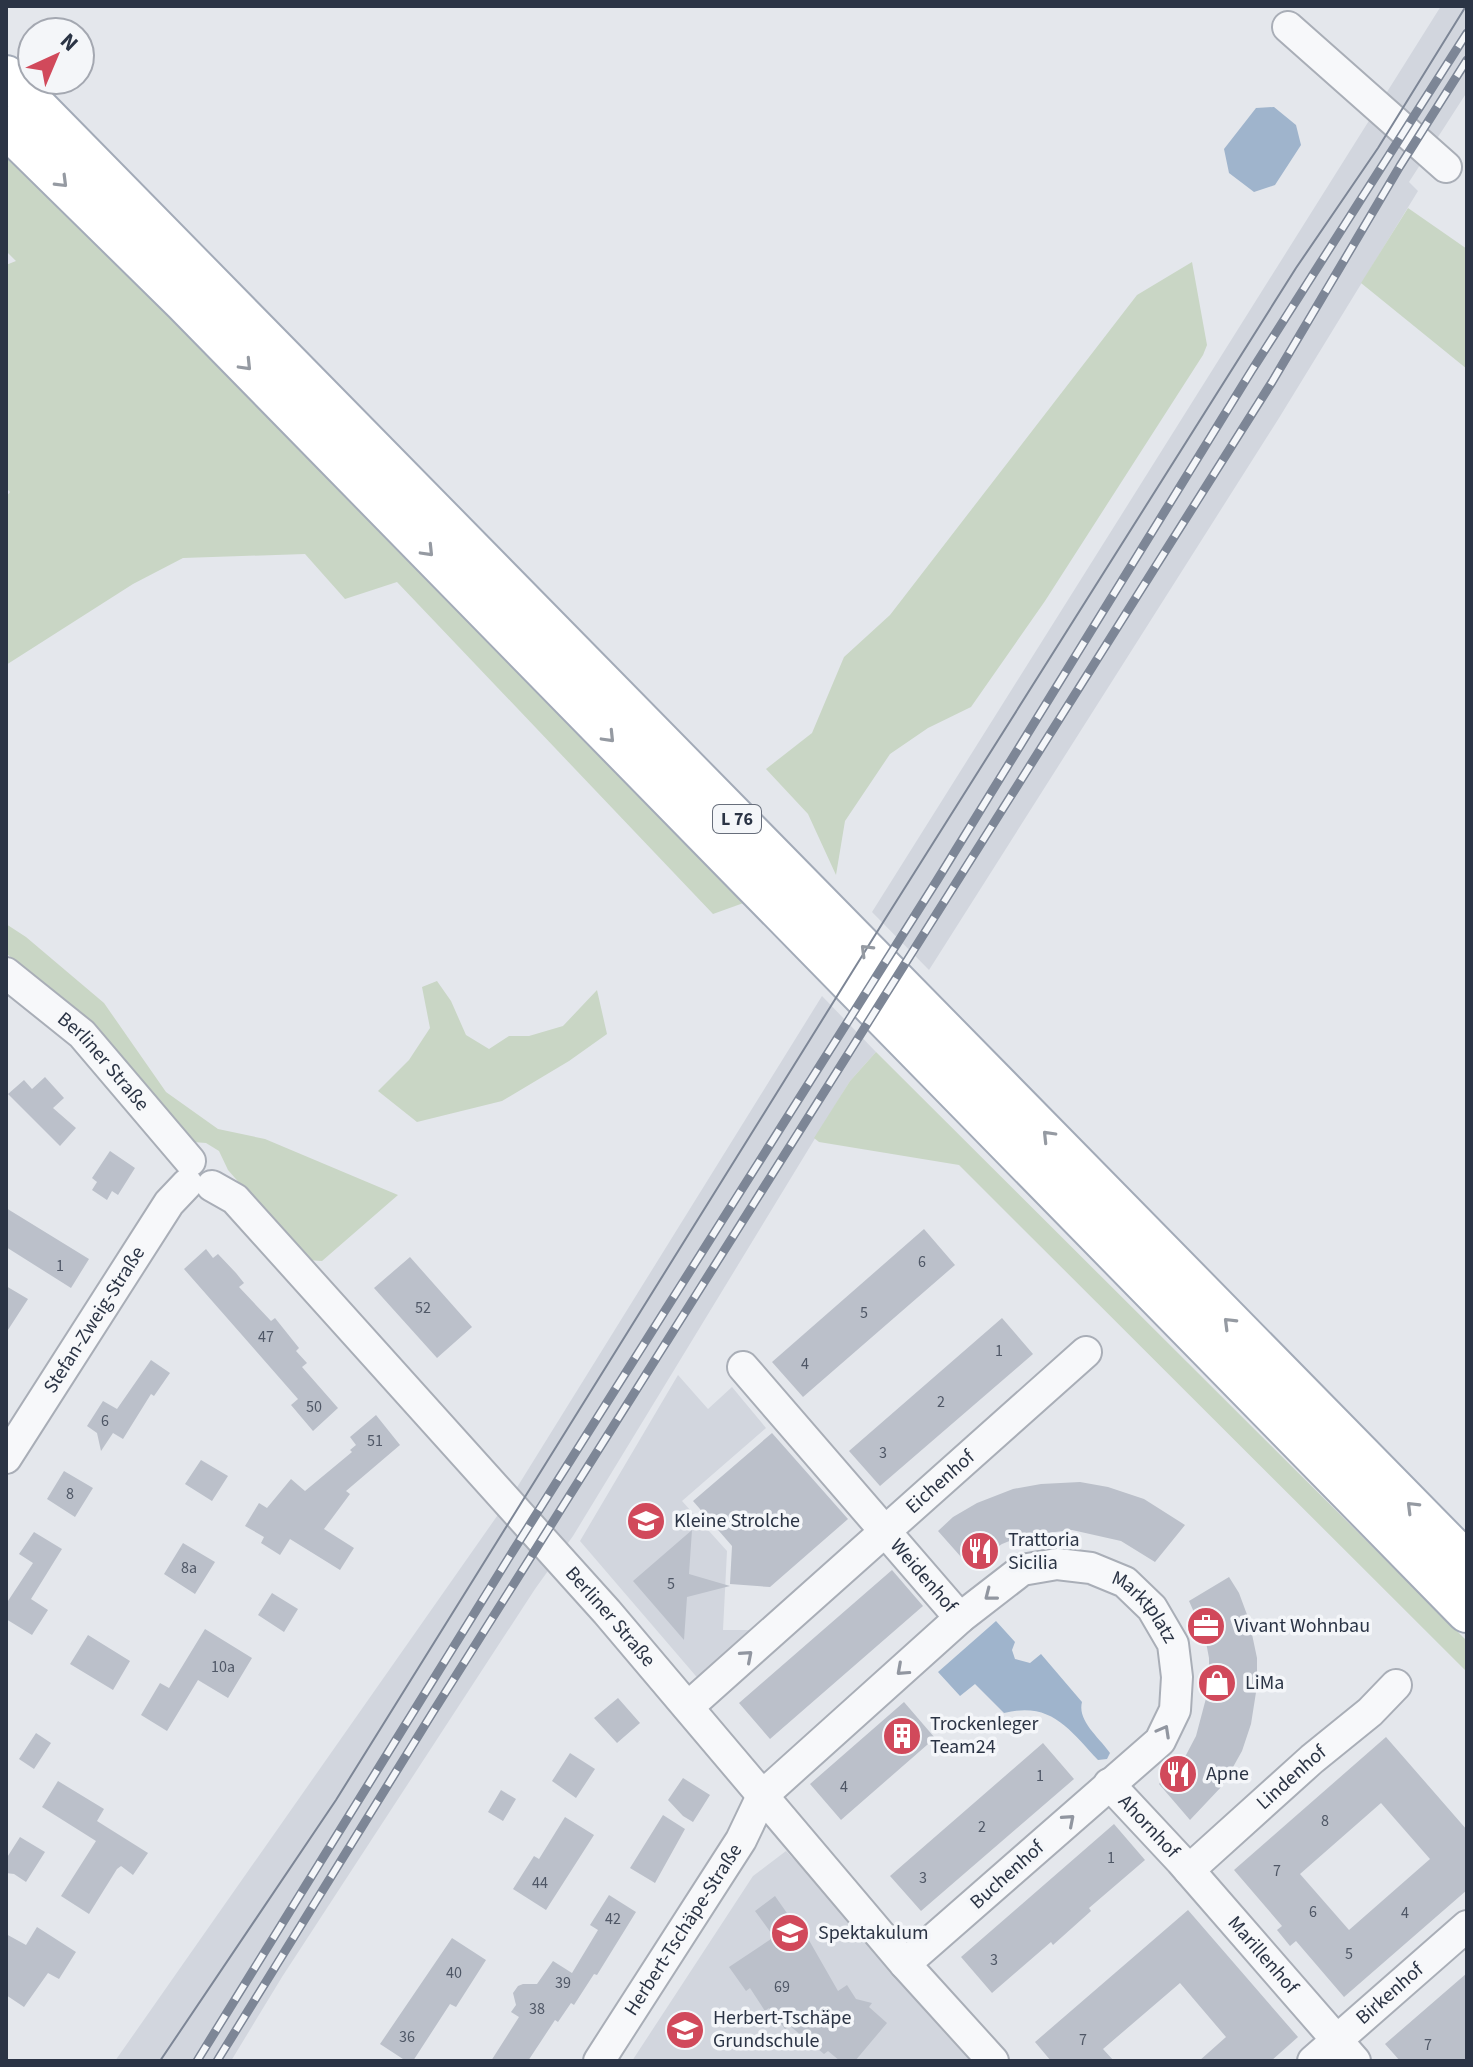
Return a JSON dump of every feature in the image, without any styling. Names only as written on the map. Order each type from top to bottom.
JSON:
[{"type":"main road","name":"L 76","points":[[6,76],[1467,1563]]},
{"type":"main road","name":"L 76","points":[[6,127],[195,314],[1467,1612]]},
{"type":"street","points":[[1288,27],[1446,167]]},
{"type":"street","name":"Berliner Straße","points":[[6,973],[82,1034],[196,1177],[235,1199],[607,1612],[905,1964],[993,2061]]},
{"type":"street","name":"Stefan-Zweig-Straße","points":[[6,1458],[163,1212],[196,1177]]},
{"type":"street","name":"Eichenhof","points":[[886,1533],[1086,1352]]},
{"type":"street","points":[[743,1367],[886,1533]]},
{"type":"street","name":"Weidenhof","points":[[688,1707],[886,1533],[960,1618],[762,1796]]},
{"type":"street","name":"Marktplatz","points":[[960,1618],[1022,1570],[1057,1564],[1091,1568],[1125,1582],[1152,1608],[1173,1644],[1177,1677],[1175,1710],[1160,1741],[1109,1784]]},
{"type":"street","name":"Lindenhof","points":[[1189,1870],[1312,1759],[1370,1712],[1396,1685]]},
{"type":"street","name":"Ahornhof","points":[[1109,1784],[1189,1870]]},
{"type":"street","name":"Buchenhof","points":[[905,1964],[1109,1784]]},
{"type":"street","name":"Herbert-Tschäpe-Straße","points":[[599,2061],[741,1840],[762,1796]]},
{"type":"street","name":"Marillenhof","points":[[1189,1870],[1346,2051]]},
{"type":"street","name":"Birkenhof","points":[[1313,2061],[1346,2051],[1467,1926]]},
{"type":"shaded area","points":[[1441,6],[1467,6],[1467,92],[1409,182],[1418,191],[1279,418],[929,970],[872,912]]},
{"type":"shaded area","points":[[822,996],[876,1052],[850,1081],[573,1536],[535,1589],[282,1977],[231,2061],[115,2061],[516,1489]]},
{"type":"shaded area","name":"Kleine Strolche","points":[[678,1375],[708,1409],[732,1387],[766,1428],[682,1501],[727,1551],[723,1630],[759,1630],[701,1682],[580,1541]]},
{"type":"shaded area","name":"Spektakulum","points":[[786,1851],[989,2061],[632,2061],[753,1876]]},
{"type":"green space","points":[[6,148],[749,901],[713,914],[397,582],[345,599],[305,554],[183,558],[133,584],[6,665],[6,497],[10,492],[6,488],[6,265],[16,261],[6,251]]},
{"type":"green space","points":[[1408,208],[1467,249],[1467,369],[1361,283]]},
{"type":"green space","points":[[1192,262],[1207,345],[1203,355],[1045,601],[971,707],[928,728],[890,754],[845,821],[836,875],[808,814],[766,769],[812,733],[844,657],[890,615],[1137,295]]},
{"type":"green space","points":[[6,924],[26,937],[104,1003],[166,1092],[218,1129],[265,1139],[398,1195],[322,1261],[307,1260],[228,1170],[219,1151],[206,1143],[193,1142],[98,1033],[6,953]]},
{"type":"green space","points":[[437,981],[451,1001],[466,1035],[489,1049],[509,1036],[529,1036],[563,1026],[597,990],[607,1034],[502,1101],[417,1122],[378,1091],[409,1060],[430,1028],[422,987]]},
{"type":"green space","points":[[876,1052],[1467,1641],[1467,1672],[959,1165],[819,1142],[814,1138],[850,1081]]},
{"type":"water","points":[[1274,107],[1296,125],[1301,145],[1275,185],[1254,192],[1229,173],[1224,149],[1256,108]]},
{"type":"water","points":[[996,1621],[1015,1642],[1012,1650],[1015,1659],[1030,1663],[1041,1654],[1082,1702],[1086,1723],[1110,1753],[1107,1759],[1098,1760],[1068,1728],[1047,1714],[1020,1710],[1004,1713],[975,1684],[960,1696],[938,1672]]},
{"type":"building","points":[[45,1077],[64,1098],[53,1108],[76,1128],[60,1146],[8,1094],[24,1080],[32,1089]]},
{"type":"building","points":[[110,1151],[135,1168],[118,1195],[112,1191],[107,1200],[92,1190],[97,1182],[92,1178]]},
{"type":"building","points":[[6,1208],[89,1259],[71,1288],[6,1247]]},
{"type":"building","points":[[924,1229],[955,1265],[803,1397],[772,1362]]},
{"type":"building","points":[[206,1249],[213,1258],[218,1254],[236,1273],[244,1283],[239,1287],[271,1321],[275,1318],[299,1348],[296,1351],[307,1363],[302,1367],[338,1408],[313,1431],[291,1405],[298,1399],[184,1269]]},
{"type":"building","points":[[410,1257],[472,1327],[437,1358],[374,1288]]},
{"type":"building","points":[[6,1286],[28,1299],[6,1333]]},
{"type":"building","points":[[1002,1318],[1033,1354],[880,1486],[849,1451]]},
{"type":"building","points":[[151,1360],[170,1373],[154,1396],[151,1394],[123,1439],[113,1433],[101,1451],[97,1433],[87,1426],[103,1401],[117,1409]]},
{"type":"building","points":[[376,1415],[400,1445],[346,1491],[350,1494],[324,1529],[354,1548],[340,1570],[290,1539],[280,1555],[261,1543],[264,1537],[245,1526],[259,1503],[267,1508],[291,1479],[305,1491],[352,1452],[350,1450],[356,1445],[350,1437]]},
{"type":"building","points":[[772,1433],[848,1519],[770,1587],[730,1584],[732,1546],[693,1501]]},
{"type":"building","points":[[201,1460],[228,1476],[212,1501],[185,1484]]},
{"type":"building","points":[[64,1471],[93,1488],[75,1517],[47,1499]]},
{"type":"building","points":[[1080,1482],[1144,1499],[1185,1525],[1155,1562],[1121,1541],[1072,1530],[1022,1536],[1002,1544],[969,1566],[938,1531],[953,1517],[977,1503],[1013,1489]]},
{"type":"building","points":[[692,1530],[689,1574],[730,1586],[687,1597],[684,1640],[633,1581]]},
{"type":"building","points":[[34,1532],[62,1549],[31,1599],[48,1610],[32,1635],[6,1619],[6,1604],[33,1563],[19,1554]]},
{"type":"building","points":[[183,1543],[215,1562],[195,1594],[164,1574]]},
{"type":"building","points":[[892,1570],[923,1606],[770,1739],[739,1703]]},
{"type":"building","points":[[1229,1577],[1249,1620],[1257,1658],[1257,1686],[1251,1724],[1242,1751],[1223,1785],[1190,1820],[1159,1784],[1186,1755],[1196,1736],[1209,1687],[1205,1637],[1189,1601]]},
{"type":"building","points":[[272,1593],[298,1609],[284,1632],[258,1615]]},
{"type":"building","points":[[205,1629],[252,1658],[228,1698],[198,1680],[167,1731],[141,1715],[160,1683],[169,1688]]},
{"type":"building","points":[[88,1635],[130,1661],[113,1690],[70,1664]]},
{"type":"building","points":[[618,1698],[640,1723],[617,1743],[594,1718]]},
{"type":"building","points":[[904,1702],[935,1738],[841,1820],[810,1784]]},
{"type":"building","points":[[36,1733],[51,1743],[34,1769],[19,1759]]},
{"type":"building","points":[[1386,1737],[1467,1830],[1467,1890],[1344,1997],[1296,1941],[1290,1946],[1277,1930],[1282,1926],[1234,1870]],"holes":[[[1381,1803],[1430,1859],[1349,1930],[1300,1874]]]},
{"type":"building","points":[[1043,1743],[1074,1779],[921,1911],[890,1876]]},
{"type":"building","points":[[570,1753],[595,1769],[576,1798],[552,1781]]},
{"type":"building","points":[[683,1778],[710,1795],[693,1822],[668,1800]]},
{"type":"building","points":[[58,1781],[104,1809],[97,1821],[148,1853],[133,1875],[121,1866],[117,1869],[89,1914],[61,1896],[96,1841],[42,1807]]},
{"type":"building","points":[[501,1790],[516,1799],[503,1821],[488,1812]]},
{"type":"building","points":[[663,1815],[685,1829],[655,1883],[630,1868]]},
{"type":"building","points":[[565,1817],[594,1835],[546,1910],[513,1889],[534,1856],[539,1859]]},
{"type":"building","points":[[1114,1824],[1145,1860],[1089,1908],[1091,1911],[1053,1945],[1051,1942],[992,1993],[961,1957]]},
{"type":"building","points":[[20,1837],[45,1852],[26,1882],[6,1873],[6,1859]]},
{"type":"building","points":[[609,1895],[636,1912],[597,1975],[594,1974],[574,2005],[571,2003],[558,2022],[555,2020],[528,2061],[491,2061],[519,2017],[511,2012],[516,2005],[513,1993],[523,1984],[537,1984],[553,1961],[572,1973],[598,1930],[590,1925]]},
{"type":"building","points":[[775,1896],[789,1916],[794,1914],[838,1991],[847,1985],[856,1999],[872,2003],[869,2007],[887,2023],[855,2061],[840,2061],[828,2051],[824,2054],[790,2026],[785,2029],[769,2008],[765,2011],[750,1988],[746,1991],[729,1967],[774,1937],[755,1911]]},
{"type":"building","points":[[1188,1910],[1298,2037],[1271,2061],[1199,2061],[1226,2037],[1180,1983],[1103,2049],[1114,2061],[1051,2061],[1035,2042]]},
{"type":"building","points":[[37,1927],[76,1952],[59,1979],[48,1973],[24,2007],[6,1995],[6,1934],[26,1945]]},
{"type":"building","points":[[452,1938],[486,1960],[456,2007],[450,2004],[413,2061],[406,2061],[380,2044]]},
{"type":"building","points":[[1467,1973],[1467,2061],[1400,2061],[1385,2044]]},
{"type":"tram line","points":[[160,2061],[336,1800],[882,924],[1296,268],[1378,148],[1466,6]]},
{"type":"railway","points":[[197,2061],[508,1559],[936,882],[1252,370],[1467,33]]},
{"type":"railway","points":[[217,2061],[433,1712],[1272,382],[1400,166],[1467,60]]},
{"type":"place","name":"Kleine Strolche","points":[[646,1521]]},
{"type":"place","name":"Trattoria Sicilia","points":[[980,1551]]},
{"type":"place","name":"Vivant Wohnbau","points":[[1206,1626]]},
{"type":"place","name":"LiMa","points":[[1217,1683]]},
{"type":"place","name":"Trockenleger Team24","points":[[902,1736]]},
{"type":"place","name":"Apne","points":[[1178,1774]]},
{"type":"place","name":"Spektakulum","points":[[790,1933]]},
{"type":"place","name":"Herbert-Tschäpe Grundschule","points":[[685,2030]]}]
